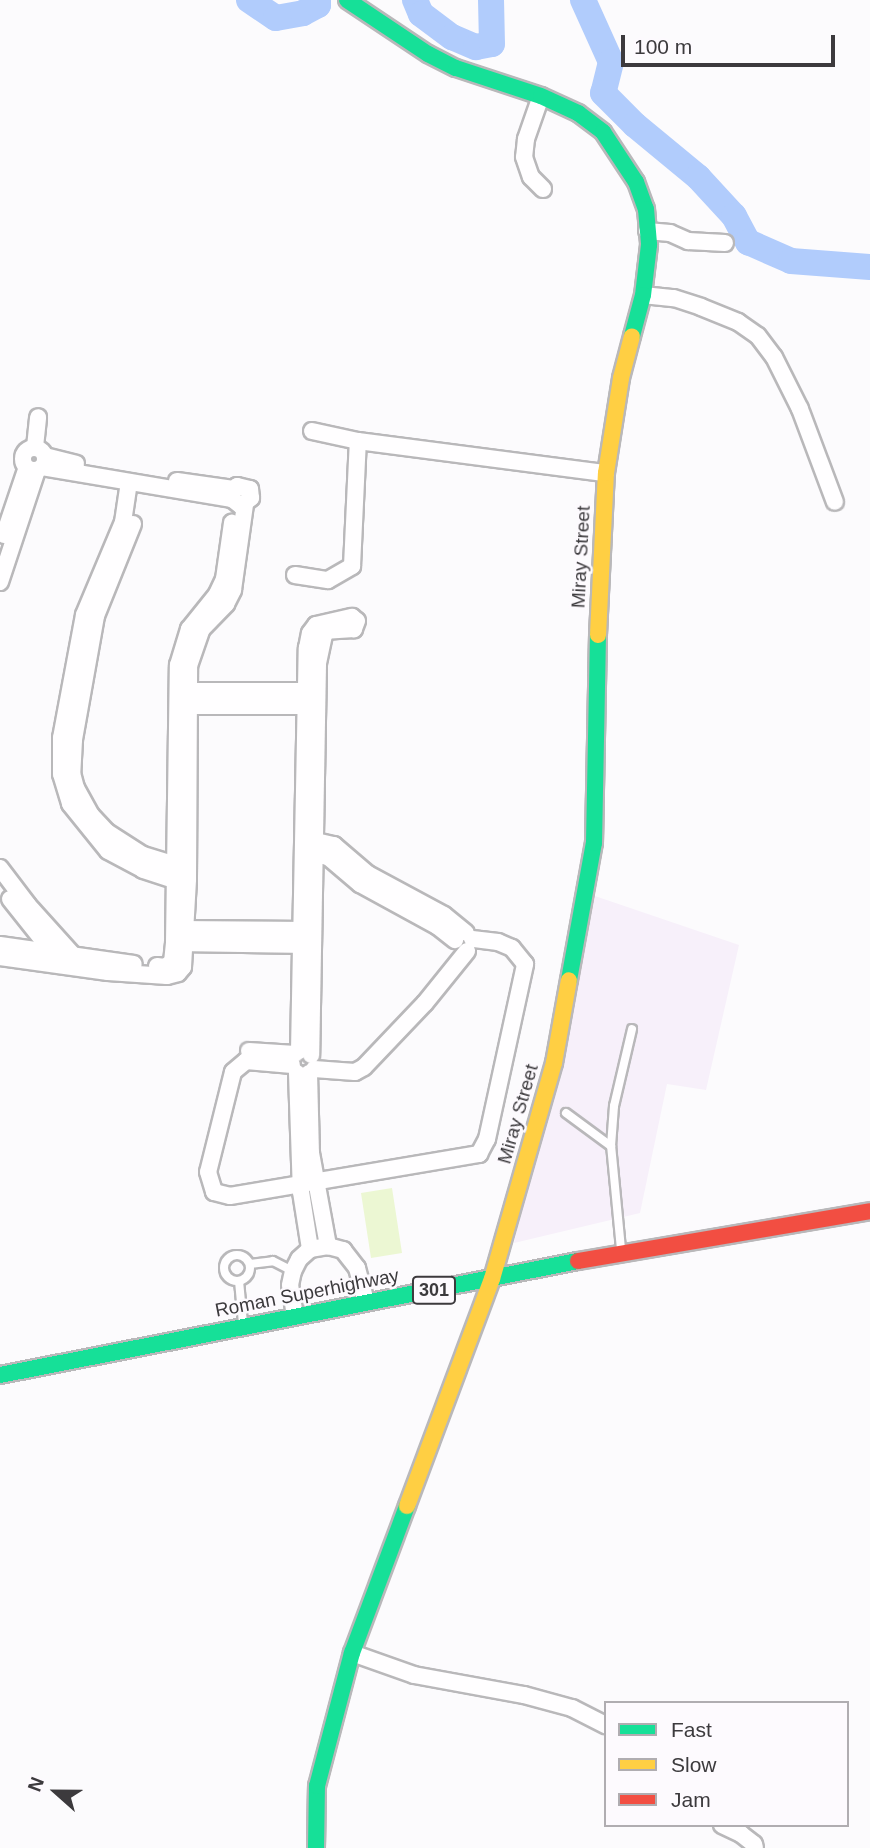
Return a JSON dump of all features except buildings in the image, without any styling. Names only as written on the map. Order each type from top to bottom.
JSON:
[{"type":"street","name":"Miray Street","points":[[316,1848],[317,1786],[352,1653],[492,1279],[554,1063],[594,843],[596,666],[606,473],[621,378],[643,295],[649,245],[646,209],[636,182],[603,132],[578,113],[541,96],[456,68],[428,54],[348,0]]},
{"type":"street","points":[[541,96],[526,139],[524,157],[531,177],[543,189]]},
{"type":"street","points":[[648,231],[670,233],[697,242],[725,243]]},
{"type":"street","points":[[643,295],[674,298],[701,307],[738,322],[758,336],[774,357],[800,409],[835,502]]},
{"type":"street","points":[[0,582],[3,550],[37,462],[38,417]]},
{"type":"street","points":[[312,431],[358,441],[606,473]]},
{"type":"street","points":[[295,575],[328,580],[352,566],[358,441]]},
{"type":"street","points":[[37,462],[134,483],[177,486]]},
{"type":"street","points":[[0,945],[109,967],[166,972],[172,962],[180,936],[183,698],[197,626],[217,594],[229,581],[236,538],[236,499],[37,462]]},
{"type":"street","points":[[134,483],[128,523],[90,615],[68,739],[72,773],[70,790],[86,818],[129,848],[181,872]]},
{"type":"street","points":[[310,1250],[306,1226],[309,1186],[304,1062],[310,846],[310,633],[323,623],[355,618],[354,629],[327,631],[324,635],[311,699]]},
{"type":"street","points":[[183,698],[311,699]]},
{"type":"street","points":[[310,846],[354,870],[375,894],[463,942],[498,942],[512,948],[523,958],[525,974],[487,1139],[479,1154],[445,1157],[417,1167],[253,1197],[231,1207],[218,1206],[206,1200],[204,1186],[197,1171],[212,1133],[219,1079],[244,1050],[304,1062],[355,1066],[421,1000],[463,942]]},
{"type":"street","points":[[2,879],[62,957]]},
{"type":"street","points":[[180,936],[307,937]]},
{"type":"street","points":[[0,957],[62,957]]},
{"type":"street","points":[[309,1186],[324,1222],[328,1246]]},
{"type":"street","name":"Roman Superhighway","points":[[0,1375],[621,1252],[870,1211]]},
{"type":"street","points":[[306,1226],[324,1222]]},
{"type":"street","points":[[295,1316],[290,1285],[293,1271],[299,1259],[310,1250],[328,1246],[343,1250],[357,1268],[366,1302]]},
{"type":"street","points":[[352,1653],[414,1675],[524,1695],[572,1708],[604,1724]]},
{"type":"street","points":[[726,1827],[741,1834],[754,1844],[755,1848]]},
{"type":"lane","points":[[621,1252],[611,1146],[614,1106],[632,1029]]},
{"type":"lane","points":[[566,1113],[611,1146]]},
{"type":"lane","points":[[239,1281],[226,1275],[225,1262],[238,1255],[250,1264],[273,1261],[293,1271]]},
{"type":"lane","points":[[239,1281],[248,1275],[250,1264]]},
{"type":"lane","points":[[239,1281],[244,1327]]},
{"type":"shaded area","points":[[592,895],[739,945],[706,1090],[667,1084],[640,1213],[514,1243]]},
{"type":"green space","points":[[392,1188],[402,1253],[371,1258],[361,1193]]},
{"type":"waterway","points":[[249,0],[276,18],[303,13],[318,5],[318,0]]},
{"type":"waterway","points":[[415,0],[421,14],[452,37],[476,47],[492,44],[491,0]]},
{"type":"waterway","points":[[583,0],[611,62],[603,93],[635,125],[698,177],[734,216],[748,242],[791,261],[870,267]]},
{"type":"traffic: fast","points":[[347,0],[428,54],[456,68],[541,96],[578,113],[603,132],[636,182],[646,209],[649,245],[643,295],[632,336]]},
{"type":"traffic: fast","points":[[569,980],[594,843],[598,635]]},
{"type":"traffic: fast","points":[[0,1375],[578,1261]]},
{"type":"traffic: fast","points":[[316,1848],[317,1786],[352,1653],[407,1506]]},
{"type":"traffic: slow","points":[[598,635],[606,473],[621,378],[632,336]]},
{"type":"traffic: slow","points":[[407,1506],[492,1279],[554,1063],[569,980]]},
{"type":"traffic: jam","points":[[578,1261],[870,1211]]}]
